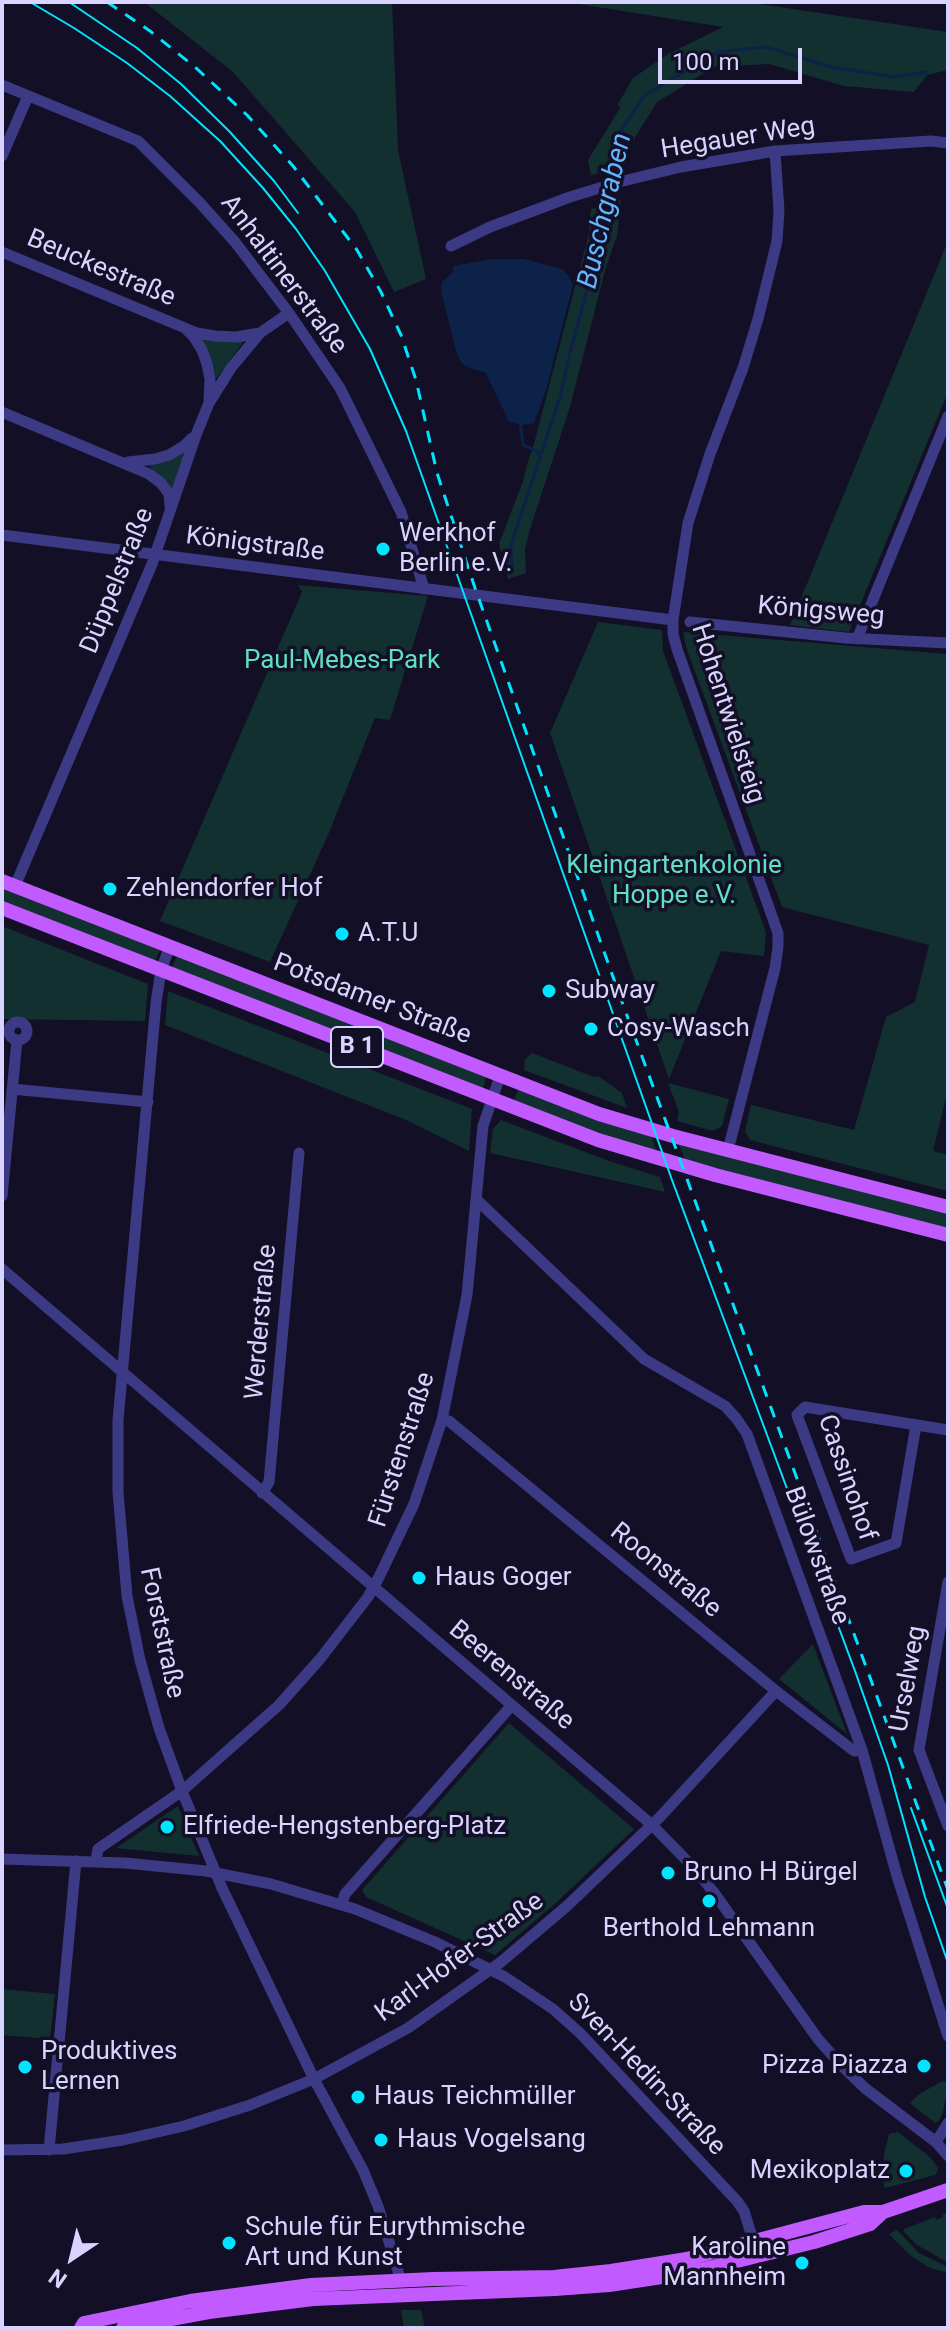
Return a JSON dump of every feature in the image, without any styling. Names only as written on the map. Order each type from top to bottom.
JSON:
[{"type":"main road","name":"Potsdamer Straße","points":[[8,884],[623,1122],[728,1150]]},
{"type":"main road","name":"Potsdamer Straße","points":[[2,908],[598,1140],[715,1175],[948,1235]]},
{"type":"main road","name":"B 1","points":[[728,1150],[948,1207]]},
{"type":"main road","points":[[123,2328],[209,2312],[313,2299],[555,2289],[609,2285],[688,2273],[864,2212],[883,2212],[948,2190]]},
{"type":"main road","points":[[83,2325],[221,2296],[311,2285],[554,2277],[756,2250]]},
{"type":"street","name":"Anhaltinerstraße","points":[[2,85],[143,145],[213,216],[289,313],[340,388],[401,512],[424,589]]},
{"type":"street","points":[[2,156],[28,96]]},
{"type":"street","name":"Hegauer Weg","points":[[451,246],[490,227],[597,189],[681,167],[775,151],[892,142],[948,143]]},
{"type":"street","name":"Hohentwielsteig","points":[[728,1150],[775,968],[778,933],[677,649],[673,620],[688,523],[743,368],[777,241],[779,211],[775,151]]},
{"type":"street","name":"Beuckestraße","points":[[2,252],[183,327],[215,336],[260,333]]},
{"type":"street","name":"Düppelstraße","points":[[8,884],[156,554],[209,403],[231,368],[260,333],[289,313]]},
{"type":"street","name":"Beuckestraße","points":[[183,327],[194,337],[207,364],[209,403]]},
{"type":"street","points":[[2,412],[149,474],[169,494],[171,511]]},
{"type":"street","points":[[857,639],[948,416]]},
{"type":"street","points":[[124,462],[169,455],[196,435]]},
{"type":"street","name":"Königstraße","points":[[2,535],[673,620]]},
{"type":"street","name":"Königsweg","points":[[690,622],[857,639],[948,643]]},
{"type":"street","name":"Forststraße","points":[[170,946],[161,970],[118,1420],[117,1464],[127,1596],[140,1660],[159,1728],[182,1791],[216,1873],[314,2079],[363,2170],[378,2206],[401,2281]]},
{"type":"street","points":[[2,1196],[17,1040]]},
{"type":"street","name":"Fürstenstraße","points":[[96,1861],[98,1849],[182,1791],[279,1705],[320,1659],[373,1588],[414,1504],[442,1420],[467,1295],[483,1126],[500,1076]]},
{"type":"street","points":[[12,1089],[148,1102]]},
{"type":"street","name":"Werderstraße","points":[[262,1493],[269,1482],[299,1153]]},
{"type":"street","name":"Bülowstraße","points":[[477,1200],[644,1359],[725,1406],[747,1434],[862,1750],[897,1876],[948,2036]]},
{"type":"street","name":"Beerenstraße","points":[[2,1269],[652,1825],[715,1894],[818,2039],[841,2065],[866,2089],[936,2142],[948,2156]]},
{"type":"street","name":"Cassinohof","points":[[916,1425],[896,1543],[851,1559],[797,1415],[805,1407],[948,1430]]},
{"type":"street","name":"Roonstraße","points":[[442,1420],[449,1421],[776,1691],[854,1751],[862,1750]]},
{"type":"street","name":"Urselweg","points":[[948,1582],[919,1750],[948,1826]]},
{"type":"street","name":"Karl-Hofer-Straße","points":[[2,2150],[49,2150],[123,2140],[184,2126],[250,2105],[314,2079],[408,2028],[491,1970],[567,1906],[652,1825],[776,1691]]},
{"type":"street","points":[[342,1903],[345,1894],[512,1705]]},
{"type":"street","name":"Sven-Hedin-Straße","points":[[2,1859],[96,1861],[216,1873],[271,1884],[342,1903],[435,1942],[491,1970],[553,2009],[612,2065],[737,2201],[744,2211],[756,2250]]},
{"type":"street","points":[[49,2150],[76,1861]]},
{"type":"street","points":[[936,2142],[948,2123]]},
{"type":"green space","points":[[144,2],[392,2],[398,150],[426,279],[394,292],[355,212],[233,72]]},
{"type":"green space","points":[[566,2],[746,2],[948,32],[948,70],[927,75],[914,92],[844,86],[769,64],[714,67],[657,102],[631,144],[624,166],[591,175],[588,160],[620,108],[618,104],[633,78],[668,54],[723,27]]},
{"type":"green space","points":[[621,199],[617,236],[570,407],[530,529],[525,549],[526,573],[508,579],[499,544],[534,444],[589,233],[591,209]]},
{"type":"green space","points":[[948,241],[948,392],[849,632],[790,625]]},
{"type":"green space","points":[[201,340],[244,341],[216,379]]},
{"type":"green space","points":[[185,450],[173,490],[148,465]]},
{"type":"green space","name":"Paul-Mebes-Park","points":[[298,585],[428,596],[390,720],[375,718],[328,835],[270,962],[160,921],[302,592]]},
{"type":"green space","name":"Kleingartenkolonie Hoppe e.V.","points":[[598,622],[662,630],[663,651],[766,932],[764,956],[721,951],[669,1079],[550,733]]},
{"type":"green space","points":[[683,632],[948,654],[948,1090],[933,1151],[948,1155],[948,1191],[750,1140],[745,1131],[751,1105],[854,1130],[886,1017],[915,1002],[929,945],[782,907]]},
{"type":"green space","points":[[2,886],[160,950],[155,961],[2,904]]},
{"type":"green space","points":[[2,926],[148,984],[145,1021],[2,1019]]},
{"type":"green space","points":[[177,956],[486,1076],[483,1089],[172,968]]},
{"type":"green space","points":[[168,991],[472,1109],[469,1151],[406,1120],[165,1025]]},
{"type":"green space","points":[[532,1053],[598,1076],[622,1093],[627,1108],[524,1070],[525,1059]]},
{"type":"green space","points":[[668,1083],[729,1099],[722,1126],[713,1131],[677,1121],[679,1112]]},
{"type":"green space","points":[[519,1088],[651,1135],[658,1155],[513,1103]]},
{"type":"green space","points":[[501,1120],[660,1177],[665,1192],[490,1153],[493,1129]]},
{"type":"green space","points":[[678,1142],[948,1212],[948,1230],[686,1163]]},
{"type":"green space","points":[[813,1644],[847,1734],[779,1679]]},
{"type":"green space","points":[[509,1723],[634,1829],[495,1955],[366,1897],[362,1890]]},
{"type":"green space","name":"Elfriede-Hengstenberg-Platz","points":[[178,1806],[199,1856],[116,1848]]},
{"type":"green space","points":[[2,1989],[55,1994],[50,2039],[2,2035]]},
{"type":"green space","points":[[942,2081],[948,2082],[947,2092],[943,2112],[935,2123],[910,2103]]},
{"type":"green space","points":[[898,2132],[930,2157],[938,2168],[935,2175],[885,2188],[882,2176],[884,2154],[889,2134]]},
{"type":"green space","points":[[948,2213],[947,2262],[917,2245],[904,2229],[935,2217],[936,2220]]},
{"type":"green space","points":[[897,2230],[919,2253],[948,2267],[948,2273],[930,2268],[911,2256],[889,2234]]},
{"type":"green space","points":[[401,2310],[421,2310],[425,2328],[404,2328]]},
{"type":"water","points":[[491,259],[524,259],[562,269],[573,285],[546,390],[534,423],[509,422],[486,373],[467,367],[456,351],[441,291],[442,282],[453,272],[453,266]]},
{"type":"waterway","name":"Buschgraben","points":[[609,181],[618,135],[644,96],[718,52],[766,47],[831,67],[894,77],[926,72]]},
{"type":"waterway","name":"Buschgraben","points":[[512,571],[511,545],[560,397],[605,224],[609,189]]},
{"type":"waterway","points":[[520,421],[523,445],[537,451],[541,459]]},
{"type":"tram line","points":[[30,2],[127,63],[220,141],[296,229],[325,271],[370,349],[406,431],[672,1180],[855,1671],[888,1765],[925,1897],[948,1963]]},
{"type":"tram line","points":[[69,2],[137,48],[181,84],[229,131],[298,213]]},
{"type":"tram line","points":[[911,1808],[948,1909]]},
{"type":"railway","points":[[107,2],[195,67],[247,115],[293,166],[357,250],[401,335],[416,380],[437,473],[475,588],[618,991],[948,1890]]},
{"type":"place","name":"Werkhof Berlin e.V.","points":[[383,549]]},
{"type":"place","name":"Zehlendorfer Hof","points":[[110,889]]},
{"type":"place","name":"A.T.U","points":[[342,934]]},
{"type":"place","name":"Subway","points":[[549,991]]},
{"type":"place","name":"Cosy-Wasch","points":[[591,1029]]},
{"type":"place","name":"Haus Goger","points":[[419,1578]]},
{"type":"place","name":"Elfriede-Hengstenberg-Platz","points":[[167,1827]]},
{"type":"place","name":"Bruno H Bürgel","points":[[668,1873]]},
{"type":"place","name":"Berthold Lehmann","points":[[709,1901]]},
{"type":"place","name":"Pizza Piazza","points":[[924,2066]]},
{"type":"place","name":"Produktives Lernen","points":[[25,2067]]},
{"type":"place","name":"Haus Teichmüller","points":[[358,2097]]},
{"type":"place","name":"Haus Vogelsang","points":[[381,2140]]},
{"type":"place","name":"Mexikoplatz","points":[[906,2171]]},
{"type":"place","name":"Schule für Eurythmische Art und Kunst","points":[[229,2243]]},
{"type":"place","name":"Karoline Mannheim","points":[[802,2263]]}]
